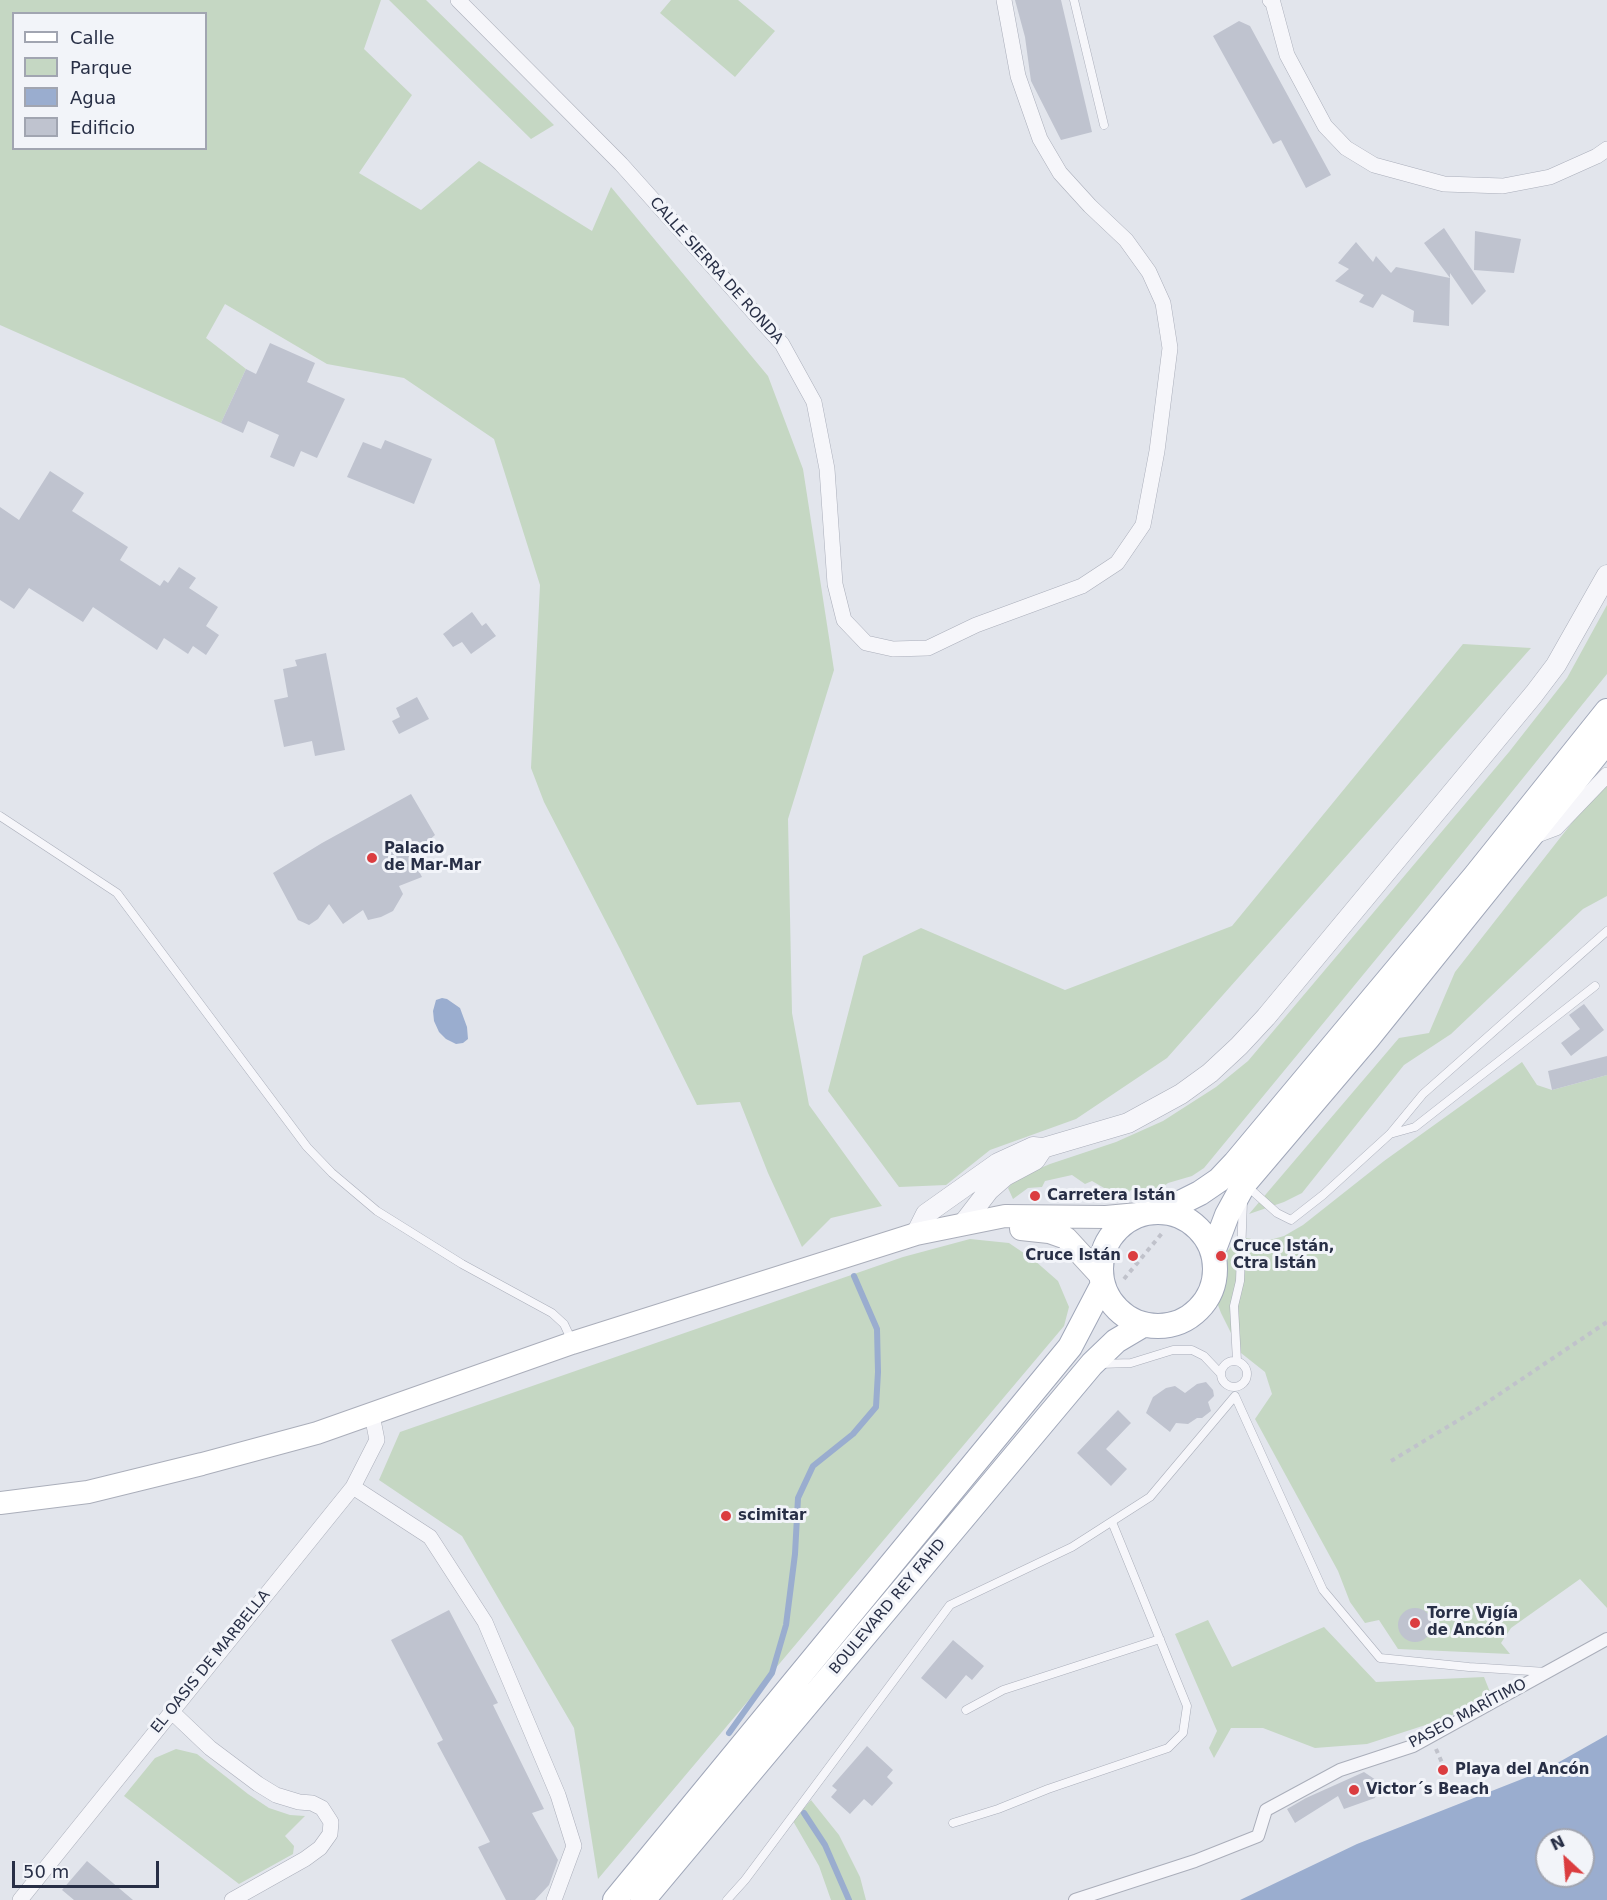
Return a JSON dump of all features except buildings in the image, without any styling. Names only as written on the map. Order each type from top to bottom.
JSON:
[{"type":"main road","points":[[1101,1280],[1104,1251],[1113,1235],[1126,1222],[1155,1213],[1200,1193],[1219,1180],[1235,1163],[1475,876],[1607,711]]},
{"type":"main road","points":[[1213,1252],[1227,1215],[1244,1184],[1368,1038],[1607,741]]},
{"type":"main road","points":[[0,1503],[99,1489],[294,1439],[573,1343],[916,1234],[962,1225],[995,1219],[1106,1217],[1155,1213],[1184,1218],[1208,1242],[1213,1252],[1214,1280],[1203,1304],[1182,1321],[1169,1325],[1143,1325],[1118,1310],[1110,1301],[1101,1280],[1066,1238],[1049,1232],[1004,1227],[995,1219]]},
{"type":"main road","name":"BOULEVARD REY FAHD","points":[[615,1900],[1070,1347],[1101,1280]]},
{"type":"main road","name":"BOULEVARD REY FAHD","points":[[643,1900],[1092,1364],[1116,1341],[1143,1325]]},
{"type":"street","name":"CALLE SIERRA DE RONDA","points":[[458,0],[621,165],[782,344],[814,402],[827,469],[835,584],[844,620],[866,643],[893,649],[928,648],[976,625],[1082,586],[1117,563],[1143,525],[1157,451],[1170,348],[1163,303],[1149,272],[1126,240],[1060,173],[1040,139],[1018,76],[1004,0]]},
{"type":"street","points":[[1273,1],[1287,55],[1325,126],[1346,148],[1374,165],[1444,184],[1503,186],[1550,177],[1597,156],[1607,149]]},
{"type":"street","points":[[916,1234],[926,1214],[1018,1153],[1033,1147],[1043,1148],[1128,1123],[1151,1112],[1210,1073],[1239,1046],[1266,1017],[1534,694],[1556,665],[1607,575]]},
{"type":"street","points":[[1529,838],[1556,828],[1607,775]]},
{"type":"street","points":[[962,1225],[993,1187],[1005,1176],[1035,1160],[1043,1148]]},
{"type":"street","points":[[962,1225],[965,1186]]},
{"type":"street","points":[[993,1187],[995,1219]]},
{"type":"street","name":"EL OASIS DE MARBELLA","points":[[20,1900],[353,1487],[377,1440],[372,1414]]},
{"type":"street","points":[[353,1487],[430,1537],[485,1622],[558,1795],[574,1846],[554,1900]]},
{"type":"street","name":"PASEO MARÍTIMO","points":[[1075,1900],[1195,1861],[1258,1836],[1266,1810],[1341,1770],[1413,1746],[1607,1639]]},
{"type":"street","points":[[171,1711],[210,1748],[258,1784],[276,1795],[298,1802],[312,1803],[322,1808],[331,1822],[330,1834],[320,1848],[232,1900]]},
{"type":"lane","points":[[1074,0],[1104,125]]},
{"type":"lane","points":[[0,816],[117,892],[307,1147],[332,1173],[377,1211],[462,1264],[552,1313],[564,1324],[573,1343]]},
{"type":"lane","points":[[1244,1184],[1277,1213],[1291,1220],[1323,1195],[1390,1134],[1423,1094],[1607,931]]},
{"type":"lane","points":[[1390,1134],[1415,1127],[1594,986]]},
{"type":"lane","points":[[1237,1361],[1234,1306],[1240,1281],[1244,1184]]},
{"type":"lane","points":[[1092,1364],[1131,1363],[1173,1350],[1192,1350],[1204,1356],[1221,1374],[1226,1385],[1237,1387],[1243,1384],[1248,1374],[1242,1364],[1231,1361],[1226,1364],[1221,1374]]},
{"type":"lane","points":[[726,1900],[745,1880],[950,1605],[1072,1547],[1150,1497],[1235,1396],[1323,1590],[1380,1658],[1547,1672]]},
{"type":"lane","points":[[953,1823],[1168,1748],[1184,1732],[1187,1706],[1112,1522]]},
{"type":"lane","points":[[966,1710],[1003,1690],[1160,1639]]},
{"type":"path","points":[[1391,1461],[1477,1409],[1607,1322]]},
{"type":"green space","points":[[0,0],[381,0],[364,49],[412,95],[359,173],[421,210],[479,161],[592,231],[611,187],[768,376],[803,469],[834,670],[788,819],[792,1013],[809,1105],[882,1206],[831,1218],[802,1247],[768,1173],[740,1102],[697,1105],[544,802],[531,768],[540,585],[494,439],[404,378],[327,364],[225,304],[206,338],[246,369],[221,423],[0,325]]},
{"type":"green space","points":[[389,0],[426,0],[554,125],[531,139]]},
{"type":"green space","points":[[671,0],[738,0],[775,31],[735,77],[660,13]]},
{"type":"green space","points":[[1607,605],[1607,674],[1204,1168],[1192,1176],[1168,1183],[1163,1187],[1139,1192],[1131,1190],[1125,1196],[1118,1196],[1092,1181],[1085,1184],[1072,1175],[1045,1181],[1042,1187],[1028,1188],[1013,1199],[1008,1188],[1017,1178],[1050,1164],[1116,1142],[1163,1121],[1216,1087],[1248,1061],[1509,752],[1567,678]]},
{"type":"green space","points":[[1463,644],[1531,648],[1167,1058],[1076,1119],[990,1150],[946,1185],[899,1187],[828,1091],[863,956],[921,928],[1065,990],[1232,926]]},
{"type":"green space","points":[[1607,778],[1607,896],[1583,909],[1451,1034],[1404,1065],[1302,1193],[1249,1214],[1399,1038],[1429,1033],[1455,972]]},
{"type":"green space","points":[[1522,1062],[1537,1085],[1552,1090],[1607,1075],[1607,1608],[1580,1579],[1511,1628],[1501,1643],[1510,1654],[1398,1649],[1379,1620],[1365,1623],[1350,1602],[1338,1571],[1255,1419],[1272,1394],[1265,1372],[1241,1353],[1221,1313],[1207,1276],[1239,1237],[1266,1241],[1284,1236],[1303,1225],[1384,1161]]},
{"type":"green space","points":[[970,1239],[1009,1243],[1034,1260],[1058,1281],[1069,1307],[1064,1326],[598,1879],[574,1728],[462,1536],[379,1480],[400,1432],[903,1257]]},
{"type":"green space","points":[[1208,1620],[1232,1667],[1324,1627],[1376,1682],[1484,1677],[1490,1692],[1484,1698],[1447,1718],[1367,1744],[1315,1748],[1263,1728],[1231,1728],[1214,1758],[1209,1748],[1217,1731],[1175,1634]]},
{"type":"green space","points":[[176,1749],[197,1754],[269,1808],[290,1815],[305,1816],[285,1836],[294,1846],[293,1854],[239,1884],[124,1796],[155,1758]]},
{"type":"green space","points":[[811,1800],[839,1835],[860,1877],[866,1900],[831,1900],[819,1866],[793,1821]]},
{"type":"water","points":[[442,998],[460,1008],[467,1027],[468,1039],[463,1043],[456,1044],[439,1032],[433,1011],[436,1000]]},
{"type":"water","points":[[1607,1735],[1607,1900],[1240,1900],[1357,1844],[1545,1770]]},
{"type":"waterway","points":[[729,1733],[772,1673],[786,1625],[795,1554],[798,1498],[813,1466],[853,1434],[876,1407],[877,1329],[854,1276]]},
{"type":"waterway","points":[[804,1813],[825,1845],[849,1900]]},
{"type":"place","name":"Palacio de Mar-Mar","points":[[372,858]]},
{"type":"place","name":"Carretera Istán","points":[[1035,1196]]},
{"type":"place","name":"Cruce Istán","points":[[1133,1256]]},
{"type":"place","name":"Cruce Istán, Ctra Istán","points":[[1221,1256]]},
{"type":"place","name":"scimitar","points":[[726,1516]]},
{"type":"place","name":"Torre Vigía de Ancón","points":[[1415,1623]]},
{"type":"place","name":"Playa del Ancón","points":[[1443,1770]]},
{"type":"place","name":"Victor´s Beach","points":[[1354,1790]]}]
